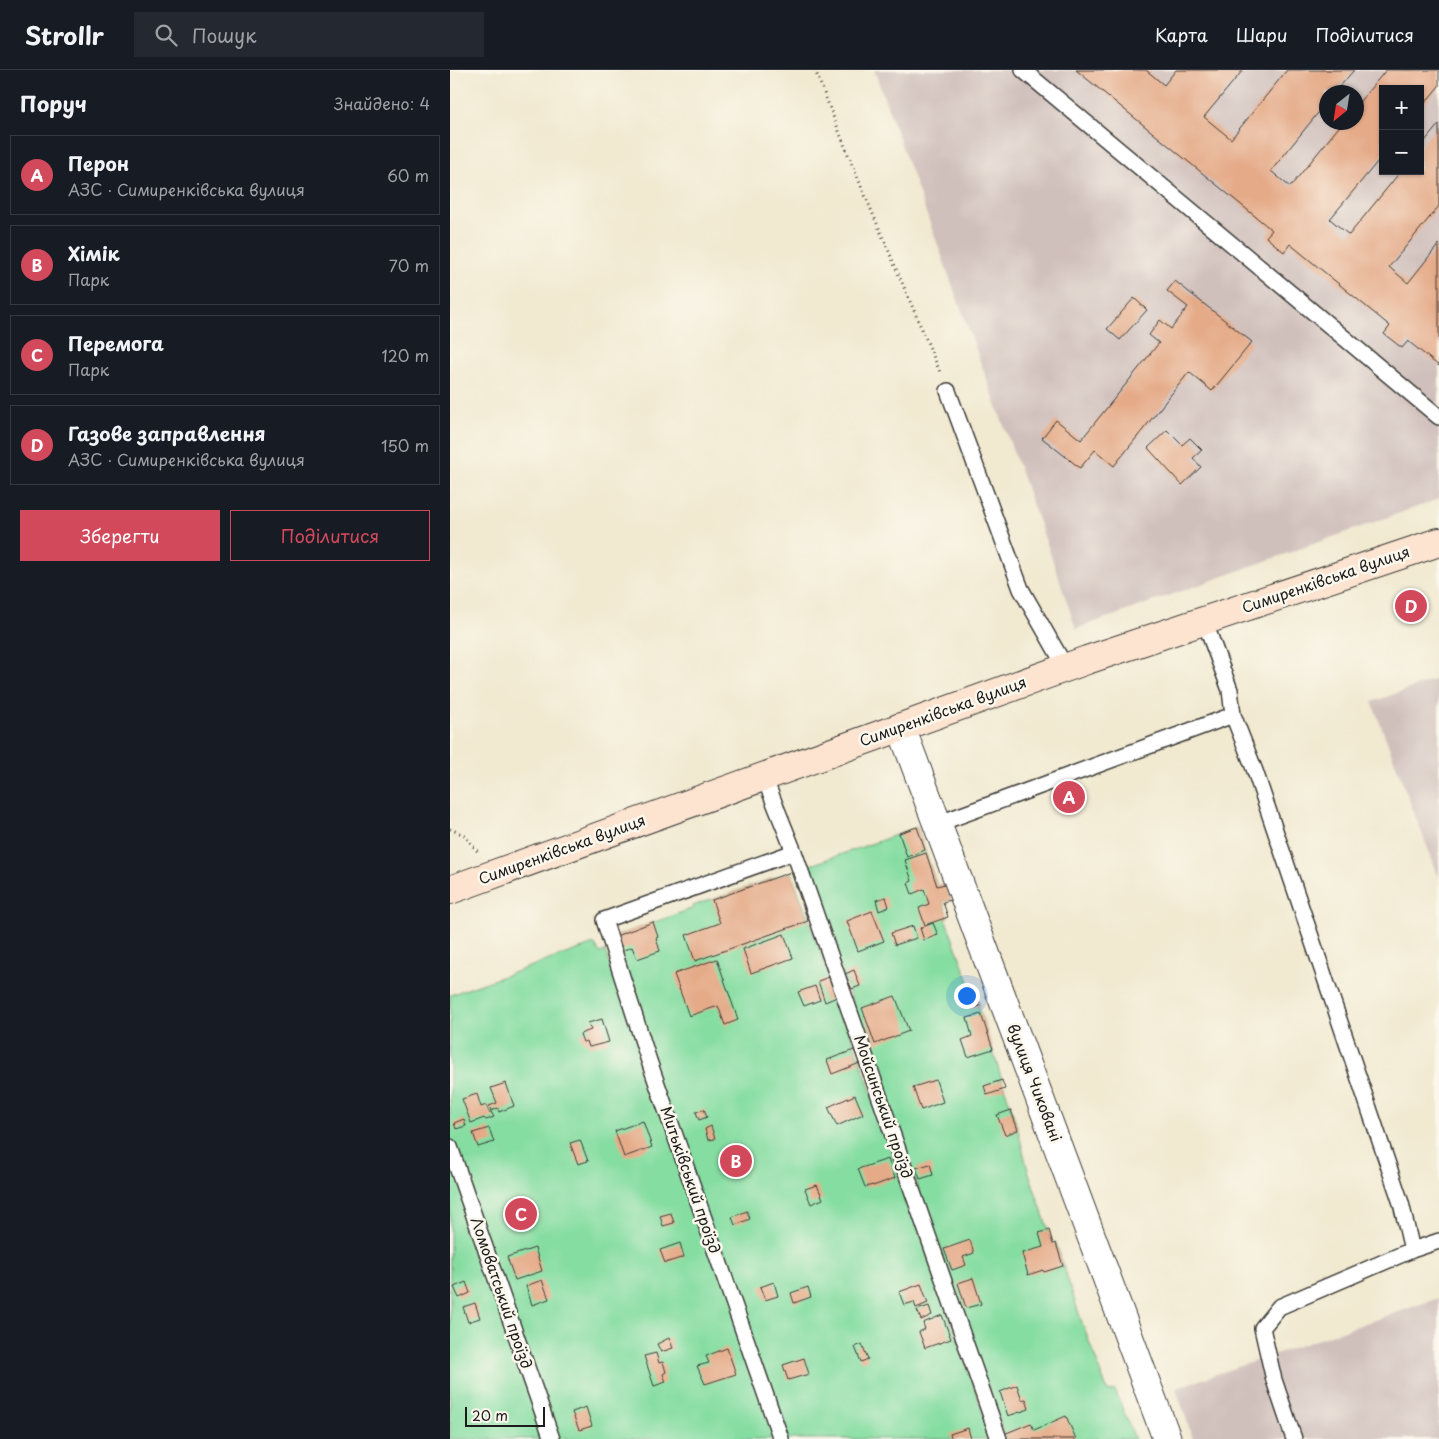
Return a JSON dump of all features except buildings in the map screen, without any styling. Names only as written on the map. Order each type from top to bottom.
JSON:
[{"type":"main road","name":"Симиренківська вулиця","points":[[450,890],[1066,668],[1439,542]]},
{"type":"street","name":"вулиця Чиковані","points":[[901,727],[1167,1439]]},
{"type":"lane","points":[[1023,70],[1439,417]]},
{"type":"lane","points":[[948,391],[1021,589],[1066,668]]},
{"type":"lane","points":[[1204,620],[1230,690],[1233,715],[1258,781],[1401,1203],[1412,1250]]},
{"type":"lane","points":[[937,824],[1233,715]]},
{"type":"lane","name":"Мойсинський проїзд","points":[[764,777],[794,852],[999,1439]]},
{"type":"lane","name":"Митьківський проїзд","points":[[781,1439],[671,1124],[604,920],[794,852]]},
{"type":"lane","name":"Ломоватський проїзд","points":[[450,1147],[552,1439]]},
{"type":"lane","points":[[1294,1439],[1274,1380],[1262,1328],[1279,1307],[1412,1250],[1439,1241]]},
{"type":"path","points":[[815,70],[853,167],[948,391]]},
{"type":"path","points":[[450,829],[464,834],[496,874]]},
{"type":"shaded area","points":[[874,70],[1439,70],[1439,499],[1076,629],[1052,558]]},
{"type":"shaded area","points":[[1439,678],[1439,878],[1372,702]]},
{"type":"shaded area","points":[[1439,1298],[1439,1439],[1193,1439],[1176,1388]]},
{"type":"green space","points":[[917,827],[937,886],[945,884],[951,900],[943,902],[948,917],[945,918],[974,995],[976,995],[980,1006],[978,1007],[1018,1130],[1027,1167],[1053,1244],[1056,1243],[1080,1317],[1108,1392],[1115,1390],[1135,1439],[1006,1439],[805,867]]},
{"type":"green space","points":[[791,872],[864,1071],[992,1439],[450,1439],[450,995],[594,944],[600,953],[605,951],[618,989],[616,936],[694,908],[693,906],[711,899]]},
{"type":"place","name":"Газове заправлення","points":[[1411,606]]},
{"type":"place","name":"Перон","points":[[1069,797]]},
{"type":"place","name":"Хімік","points":[[736,1161]]},
{"type":"place","name":"Перемога","points":[[521,1214]]}]
